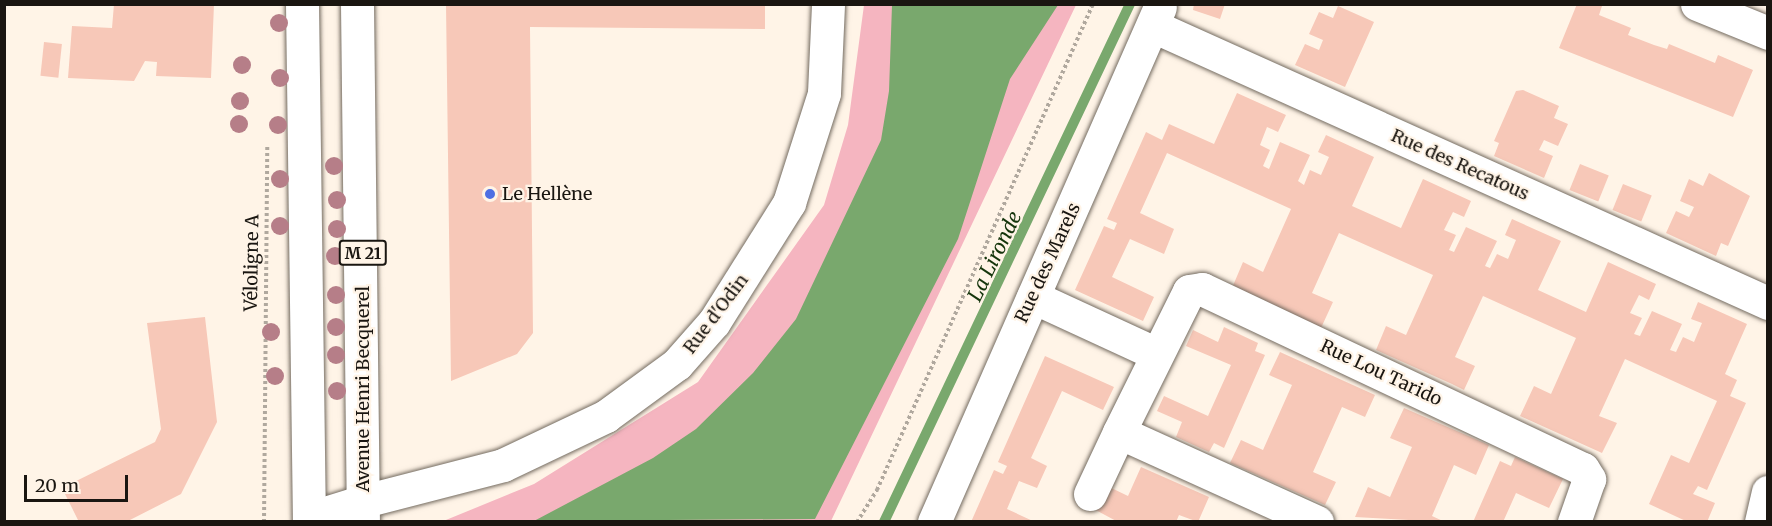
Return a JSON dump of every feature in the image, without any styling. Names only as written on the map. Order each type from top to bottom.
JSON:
[{"type":"street","points":[[302,4],[305,520]]},
{"type":"street","name":"Avenue Henri Becquerel","points":[[357,4],[364,511]]},
{"type":"street","name":"Rue d'Odin","points":[[305,520],[364,511],[503,465],[606,416],[677,364],[714,322],[789,203],[824,93],[828,4]]},
{"type":"street","points":[[1697,4],[1767,33]]},
{"type":"street","name":"Rue des Marels","points":[[934,522],[1157,15]]},
{"type":"street","name":"Rue des Recatous","points":[[1157,15],[1767,303]]},
{"type":"street","name":"Rue Lou Tarido","points":[[1090,494],[1182,298],[1202,289],[1583,469],[1589,479],[1574,522]]},
{"type":"street","points":[[1033,297],[1155,353]]},
{"type":"street","points":[[1119,432],[1317,522]]},
{"type":"street","points":[[1761,522],[1767,492]]},
{"type":"path","points":[[857,522],[877,490],[1093,4]]},
{"type":"path","name":"Véloligne A","points":[[264,522],[267,134]]},
{"type":"shaded area","points":[[864,5],[1076,5],[831,521],[441,522],[534,484],[698,382],[824,205],[848,125]]},
{"type":"shaded area","points":[[892,5],[1058,5],[1010,79],[958,239],[815,519],[534,521],[653,458],[696,429],[753,373],[796,319],[881,140],[889,91]]},
{"type":"building","points":[[114,4],[214,4],[211,78],[156,76],[157,62],[145,61],[134,81],[68,78],[72,26],[112,28]]},
{"type":"building","points":[[1194,4],[1225,4],[1220,19],[1193,10]]},
{"type":"building","points":[[1577,4],[1602,6],[1599,15],[1631,28],[1628,35],[1654,45],[1667,49],[1669,44],[1715,63],[1718,55],[1753,70],[1733,117],[1559,48]]},
{"type":"building","name":"Le Hellène","points":[[446,5],[765,5],[765,29],[530,27],[533,333],[517,354],[451,381]]},
{"type":"building","points":[[1338,6],[1374,22],[1345,87],[1295,65],[1305,44],[1319,50],[1323,40],[1309,34],[1319,12],[1333,18]]},
{"type":"building","points":[[44,42],[62,44],[58,78],[40,76]]},
{"type":"building","points":[[1523,90],[1559,106],[1554,118],[1568,124],[1558,146],[1544,140],[1539,150],[1553,156],[1544,178],[1494,156],[1499,143],[1494,141],[1516,91]]},
{"type":"building","points":[[1237,93],[1286,115],[1278,132],[1267,127],[1260,145],[1270,150],[1263,166],[1269,169],[1280,142],[1310,155],[1298,181],[1304,185],[1310,170],[1321,175],[1329,157],[1318,152],[1326,135],[1374,157],[1352,206],[1401,228],[1423,179],[1471,201],[1464,217],[1453,212],[1444,230],[1456,235],[1449,250],[1454,252],[1466,227],[1497,241],[1485,266],[1490,268],[1497,254],[1508,259],[1516,240],[1505,235],[1512,219],[1561,241],[1538,290],[1586,312],[1608,262],[1656,284],[1649,300],[1639,295],[1630,313],[1642,318],[1634,334],[1640,336],[1652,311],[1682,324],[1670,350],[1676,352],[1683,337],[1694,342],[1702,323],[1691,319],[1698,302],[1747,324],[1725,374],[1737,380],[1730,396],[1746,403],[1707,490],[1698,486],[1693,494],[1715,503],[1707,522],[1688,522],[1649,504],[1671,455],[1689,463],[1717,401],[1625,359],[1599,416],[1617,423],[1602,453],[1520,416],[1534,386],[1551,394],[1576,338],[1483,296],[1455,357],[1475,366],[1464,390],[1376,350],[1386,326],[1406,335],[1433,275],[1339,233],[1312,293],[1333,302],[1321,328],[1232,288],[1243,262],[1263,272],[1291,209],[1167,153],[1140,213],[1174,229],[1164,254],[1130,239],[1112,277],[1154,297],[1143,321],[1075,290],[1104,226],[1114,230],[1117,223],[1107,219],[1146,132],[1162,140],[1169,124],[1214,144]]},
{"type":"building","points":[[1580,164],[1609,176],[1598,202],[1570,190]]},
{"type":"building","points":[[1709,173],[1750,196],[1728,246],[1721,243],[1716,256],[1666,233],[1676,211],[1689,217],[1694,207],[1680,201],[1689,179],[1703,186]]},
{"type":"building","points":[[1623,184],[1652,196],[1641,222],[1613,210]]},
{"type":"building","points":[[205,317],[217,422],[181,494],[126,522],[79,522],[62,488],[155,442],[161,429],[147,323]]},
{"type":"building","points":[[1224,327],[1258,343],[1255,351],[1265,355],[1224,448],[1214,443],[1209,452],[1176,437],[1182,422],[1157,411],[1164,396],[1208,416],[1231,365],[1186,346],[1193,330],[1218,342]]},
{"type":"building","points":[[1280,352],[1375,395],[1365,417],[1342,407],[1313,472],[1336,482],[1325,505],[1230,463],[1241,440],[1263,450],[1292,385],[1269,375]]},
{"type":"building","points":[[1045,356],[1114,387],[1103,410],[1062,391],[1031,458],[1047,466],[1037,488],[1019,481],[1007,509],[1035,522],[971,522],[994,470],[1003,474],[1007,466],[998,462]]},
{"type":"building","points":[[1404,408],[1489,445],[1476,475],[1454,465],[1432,516],[1445,522],[1355,517],[1368,487],[1390,497],[1412,447],[1390,438]]},
{"type":"building","points":[[1515,457],[1563,479],[1549,508],[1516,493],[1503,522],[1473,522],[1500,461],[1511,466]]},
{"type":"building","points":[[1141,467],[1209,497],[1198,522],[1179,515],[1176,522],[1118,522],[1092,508],[1103,484],[1128,496]]},
{"type":"waterway","name":"La Lironde","points":[[884,522],[1130,4]]},
{"type":"place","name":"Le Hellène","points":[[490,194]]}]
